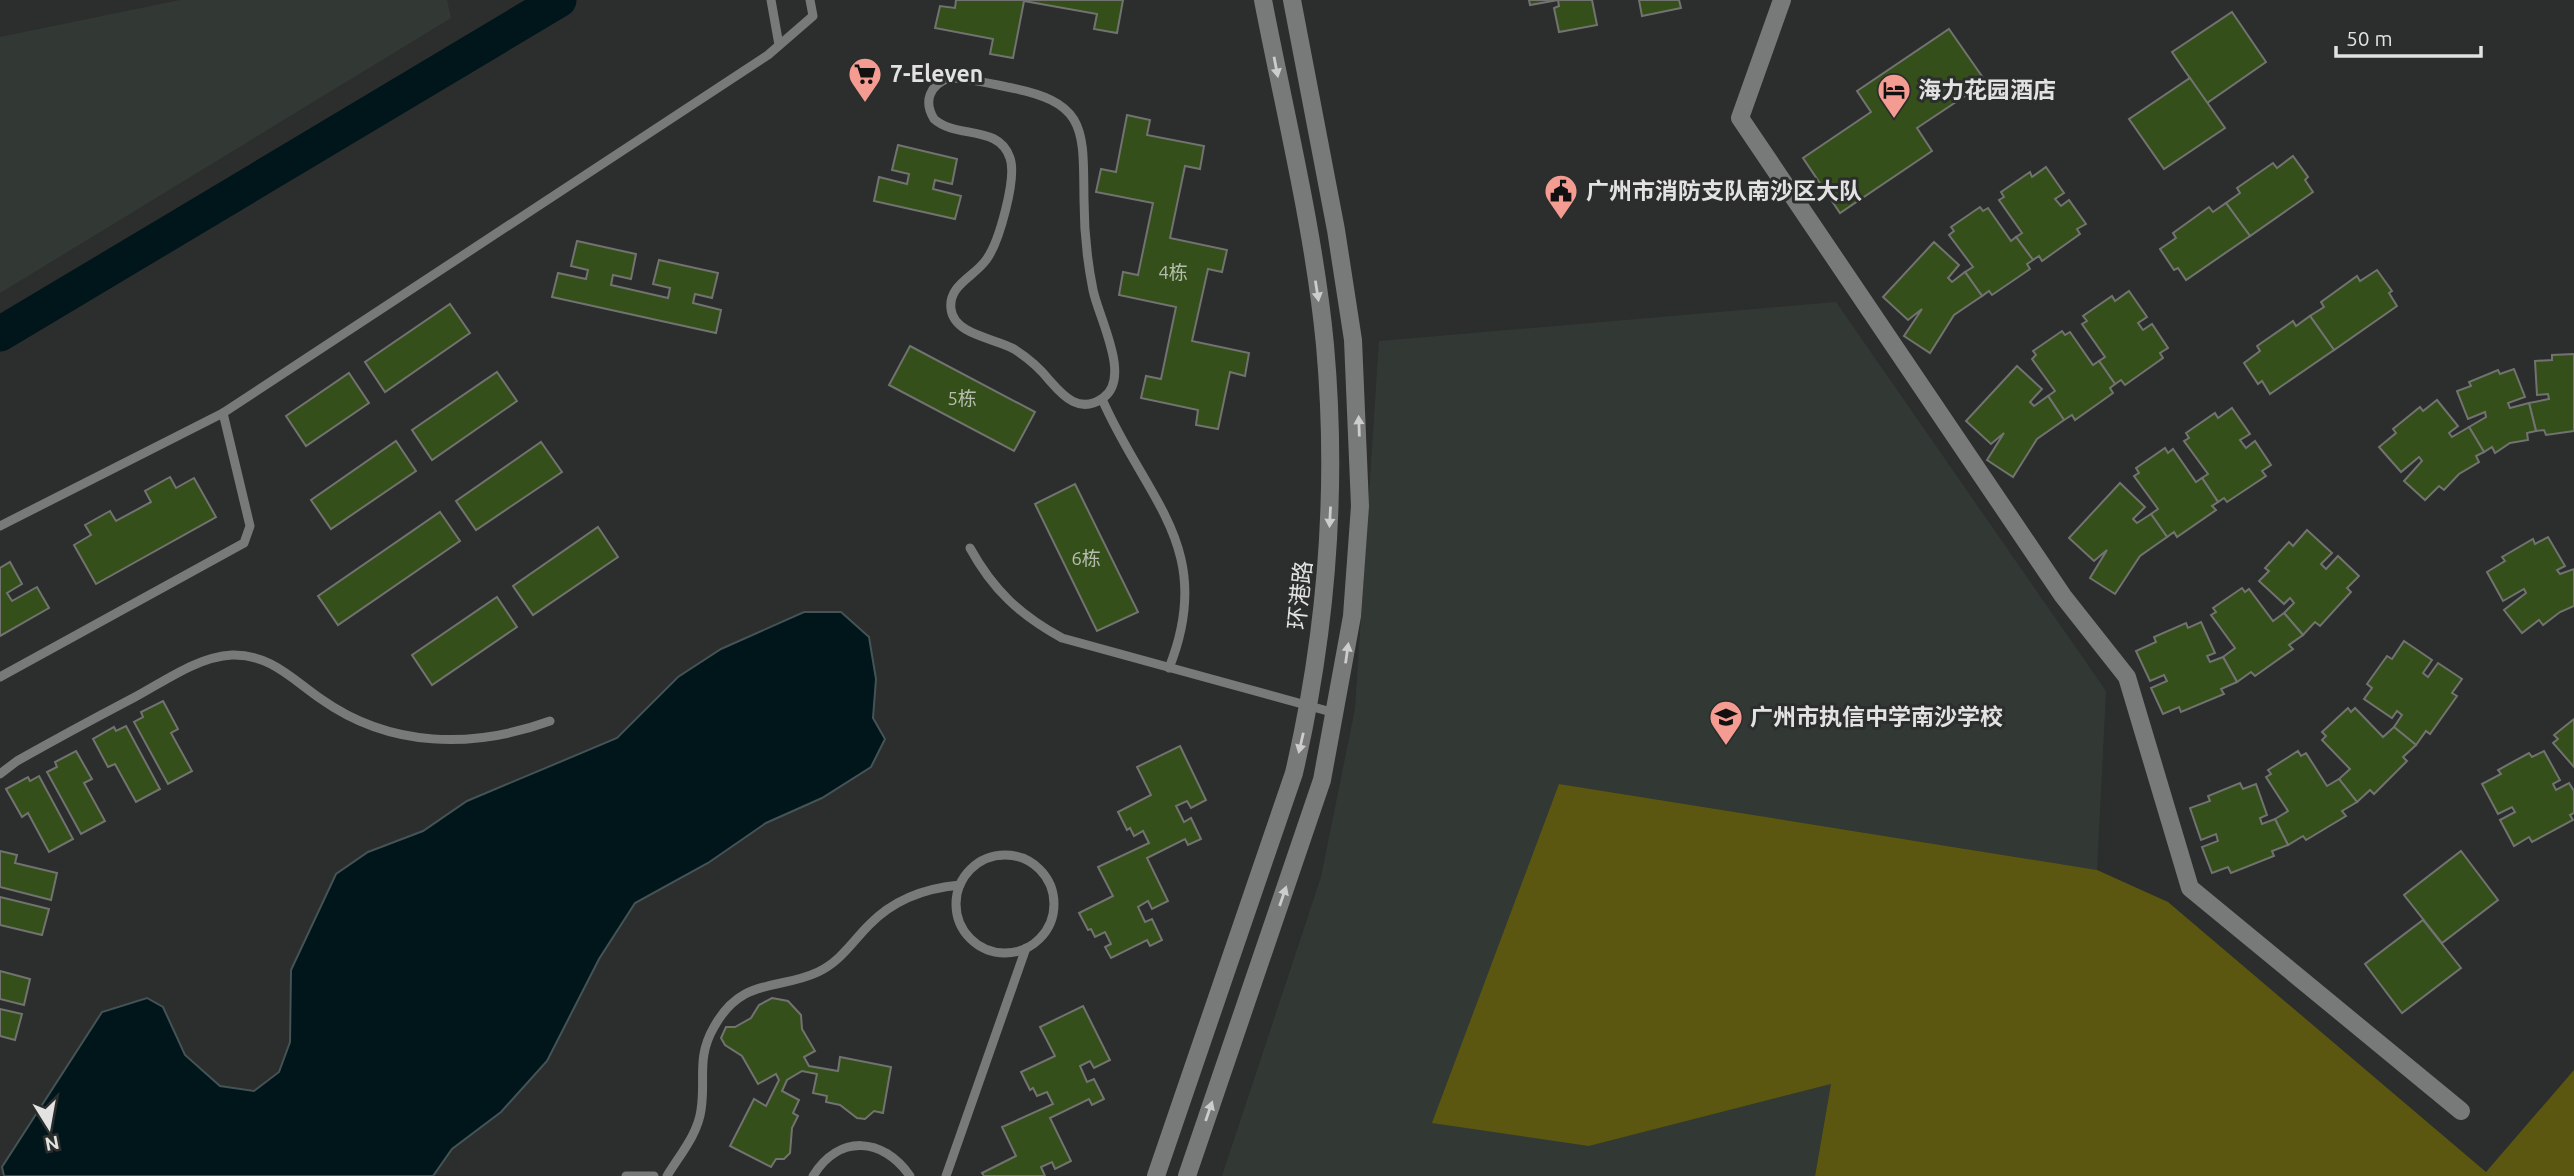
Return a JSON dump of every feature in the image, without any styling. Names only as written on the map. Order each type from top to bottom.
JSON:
[{"type":"street","name":"环港路","points":[[1156,1176],[1294,773],[1309,706],[1329,559],[1329,397],[1317,289],[1263,0]]},
{"type":"street","points":[[1187,1176],[1322,780],[1337,713],[1352,616],[1357,561],[1360,464],[1358,395],[1346,284],[1292,0]]},
{"type":"street","points":[[1782,0],[1740,118],[2063,596],[2127,677],[2190,888],[2461,1111]]},
{"type":"lane","points":[[771,0],[779,45]]},
{"type":"lane","points":[[0,526],[223,413],[779,45],[813,16],[810,0]]},
{"type":"lane","points":[[958,78],[1034,92],[1059,105],[1077,126],[1085,153],[1084,198],[1088,260],[1101,321],[1117,371],[1115,382],[1102,399],[1092,403],[1071,402],[1061,396],[1032,362],[1002,342],[967,331],[958,325],[951,314],[950,303],[954,291],[980,268],[997,239],[1012,171],[1005,149],[997,140],[949,128],[933,120],[929,112],[929,94],[941,81],[958,78]]},
{"type":"lane","points":[[1102,399],[1127,451],[1166,513],[1182,556],[1186,602],[1183,624],[1169,668]]},
{"type":"lane","points":[[0,677],[244,543],[250,526],[223,413]]},
{"type":"lane","points":[[970,548],[1007,602],[1033,622],[1062,638],[1337,713]]},
{"type":"lane","points":[[0,774],[17,761],[193,666],[233,655],[272,664],[351,718],[416,738],[484,740],[550,722]]},
{"type":"lane","points":[[995,856],[1018,857],[1039,869],[1051,888],[1053,911],[1044,933],[1026,948],[1014,951],[991,950],[971,939],[958,919],[956,896],[960,884],[974,866],[995,856]]},
{"type":"lane","points":[[667,1176],[697,1126],[702,1110],[700,1069],[705,1046],[714,1025],[729,1007],[747,993],[767,984],[816,973],[839,959],[869,925],[900,902],[929,890],[960,884]]},
{"type":"lane","points":[[947,1176],[1026,948]]},
{"type":"lane","points":[[813,1176],[837,1151],[859,1146],[891,1154],[909,1176]]},
{"type":"lane","points":[[626,1176],[654,1176]]},
{"type":"shaded area","points":[[180,0],[447,0],[451,18],[0,293],[0,37]]},
{"type":"shaded area","name":"广州市执信中学南沙学校","points":[[1836,302],[2106,691],[2097,870],[1559,784],[1589,1146],[1831,1084],[1815,1176],[1222,1176],[1321,877],[1355,709],[1379,341]]},
{"type":"shaded area","points":[[804,612],[841,612],[869,637],[876,679],[873,718],[885,739],[871,767],[822,798],[766,823],[708,863],[635,903],[599,959],[547,1061],[501,1112],[452,1149],[433,1176],[4,1176],[2,1167],[102,1012],[147,998],[163,1007],[185,1055],[220,1086],[254,1091],[279,1072],[290,1042],[291,970],[336,874],[368,852],[423,831],[467,801],[617,738],[678,677],[721,649]]},
{"type":"shaded area","points":[[1559,784],[2097,870],[2168,902],[2486,1172],[2574,1070],[2574,1176],[1815,1176],[1831,1084],[1589,1146],[1432,1123]]},
{"type":"building","points":[[956,0],[1123,0],[1117,33],[1094,29],[1097,14],[1024,1],[1013,58],[990,54],[993,39],[935,28],[940,6],[955,8]]},
{"type":"building","points":[[1529,0],[1558,0],[1530,5]]},
{"type":"building","points":[[1558,0],[1592,0],[1597,25],[1559,32],[1554,8],[1559,6]]},
{"type":"building","points":[[1639,0],[1679,0],[1681,8],[1642,16]]},
{"type":"building","points":[[2232,12],[2266,62],[2207,103],[2172,52]]},
{"type":"building","name":"海力花园酒店","points":[[1949,29],[1986,82],[1917,128],[1932,151],[1840,213],[1803,158],[1871,112],[1857,91]]},
{"type":"building","points":[[2190,78],[2225,128],[2164,169],[2129,119]]},
{"type":"building","points":[[1127,115],[1150,120],[1147,135],[1204,146],[1200,169],[1185,166],[1170,238],[1227,250],[1222,272],[1208,269],[1192,341],[1249,353],[1245,376],[1230,372],[1218,429],[1196,425],[1198,410],[1141,398],[1146,376],[1161,379],[1176,307],[1119,295],[1123,272],[1138,275],[1153,203],[1096,192],[1101,169],[1116,172]]},
{"type":"building","points":[[898,145],[957,159],[952,184],[935,180],[933,189],[961,196],[955,219],[874,201],[879,177],[907,184],[909,174],[892,170]]},
{"type":"building","points":[[2293,156],[2308,177],[2305,180],[2313,192],[2250,236],[2226,203],[2240,193],[2237,188],[2273,163],[2277,168]]},
{"type":"building","points":[[2046,167],[2064,193],[2055,199],[2061,206],[2069,200],[2086,224],[2077,229],[2080,234],[2042,261],[2039,256],[2033,260],[2016,237],[2022,233],[1999,200],[2004,197],[2001,192],[2030,172],[2032,177]]},
{"type":"building","points":[[2226,203],[2250,236],[2186,280],[2178,268],[2174,270],[2160,249],[2176,238],[2173,233],[2209,207],[2213,212]]},
{"type":"building","points":[[1980,207],[1983,211],[1988,208],[2011,241],[2016,237],[2033,260],[2027,264],[2030,269],[1992,295],[1989,291],[1982,296],[1965,272],[1973,267],[1949,235],[1954,231],[1951,227]]},
{"type":"building","points":[[577,241],[636,254],[631,279],[613,275],[611,285],[668,298],[670,288],[653,284],[659,260],[718,273],[712,298],[695,294],[693,303],[721,310],[716,333],[552,297],[558,273],[586,279],[588,270],[571,266]]},
{"type":"building","points":[[1934,242],[1959,265],[1948,278],[1952,282],[1965,272],[1982,296],[1954,315],[1930,353],[1904,336],[1922,309],[1908,320],[1883,297]]},
{"type":"building","points":[[2377,270],[2392,291],[2389,293],[2397,306],[2334,350],[2310,316],[2324,307],[2321,302],[2357,276],[2360,281]]},
{"type":"building","points":[[2129,291],[2147,317],[2138,323],[2143,330],[2152,324],[2168,348],[2160,353],[2163,358],[2125,385],[2121,380],[2115,384],[2099,361],[2105,357],[2082,324],[2087,321],[2083,316],[2112,296],[2115,301]]},
{"type":"building","points":[[450,304],[470,333],[385,392],[365,362]]},
{"type":"building","points":[[2310,316],[2334,350],[2270,394],[2262,381],[2258,384],[2244,363],[2260,351],[2257,346],[2293,321],[2296,326]]},
{"type":"building","points":[[2062,331],[2065,335],[2070,332],[2093,365],[2099,361],[2115,384],[2110,388],[2113,393],[2075,420],[2072,415],[2064,420],[2048,396],[2055,391],[2032,359],[2036,355],[2033,351]]},
{"type":"building","points":[[910,346],[1035,412],[1014,451],[889,385]]},
{"type":"building","points":[[2574,354],[2574,431],[2546,435],[2544,430],[2536,431],[2529,403],[2549,399],[2548,394],[2537,395],[2535,361],[2552,360],[2552,355]]},
{"type":"building","points":[[2017,366],[2042,389],[2030,402],[2034,406],[2048,396],[2064,420],[2037,439],[2013,477],[1987,460],[2004,433],[1991,444],[1966,421]]},
{"type":"building","points":[[2514,369],[2525,397],[2508,403],[2510,408],[2529,403],[2536,431],[2527,433],[2528,440],[2510,443],[2495,453],[2492,447],[2484,452],[2469,427],[2486,417],[2485,412],[2468,419],[2457,391],[2471,386],[2469,382],[2498,370],[2500,374]]},
{"type":"building","points":[[497,372],[517,401],[432,460],[412,430]]},
{"type":"building","points":[[349,373],[369,403],[306,446],[286,416]]},
{"type":"building","points":[[2437,400],[2458,426],[2449,433],[2452,437],[2469,427],[2484,452],[2476,456],[2479,462],[2459,474],[2444,490],[2439,486],[2425,500],[2404,481],[2422,461],[2419,457],[2401,472],[2379,447],[2396,433],[2393,429],[2420,407],[2423,411]]},
{"type":"building","points":[[2232,408],[2250,434],[2240,440],[2246,448],[2255,441],[2271,465],[2262,471],[2266,476],[2227,502],[2224,498],[2218,502],[2202,478],[2208,474],[2184,441],[2189,438],[2186,433],[2215,413],[2218,418]]},
{"type":"building","points":[[396,441],[416,471],[331,529],[311,500]]},
{"type":"building","points":[[541,442],[562,472],[476,530],[456,501]]},
{"type":"building","points":[[2165,448],[2168,453],[2173,449],[2196,482],[2202,478],[2218,502],[2212,506],[2216,510],[2177,537],[2174,532],[2167,537],[2151,514],[2158,509],[2134,476],[2139,473],[2136,468]]},
{"type":"building","points":[[170,477],[176,488],[194,478],[216,517],[96,584],[74,545],[91,535],[85,525],[110,511],[116,521],[151,502],[145,491]]},
{"type":"building","points":[[2120,483],[2145,507],[2133,519],[2137,523],[2151,514],[2167,537],[2140,556],[2115,594],[2090,578],[2107,550],[2094,561],[2069,538]]},
{"type":"building","points":[[1075,484],[1138,612],[1097,631],[1035,504]]},
{"type":"building","points":[[440,512],[460,541],[338,625],[318,596]]},
{"type":"building","points":[[598,527],[618,557],[533,615],[513,586]]},
{"type":"building","points":[[2307,530],[2332,553],[2321,564],[2326,569],[2338,556],[2359,576],[2347,588],[2351,592],[2320,626],[2315,622],[2303,635],[2284,613],[2294,603],[2290,598],[2284,604],[2259,581],[2269,571],[2265,568],[2289,542],[2293,546]]},
{"type":"building","points":[[2548,537],[2565,566],[2557,570],[2560,574],[2574,569],[2574,606],[2560,612],[2543,625],[2539,620],[2522,633],[2504,610],[2526,593],[2524,589],[2503,601],[2487,572],[2505,561],[2502,557],[2533,539],[2535,544]]},
{"type":"building","points":[[10,562],[22,584],[7,593],[12,601],[37,587],[49,608],[0,636],[0,568]]},
{"type":"building","points":[[2242,588],[2245,592],[2249,589],[2273,621],[2284,613],[2303,635],[2289,645],[2293,649],[2255,676],[2251,672],[2237,682],[2223,657],[2235,648],[2211,615],[2216,612],[2213,608]]},
{"type":"building","points":[[497,597],[517,627],[432,685],[412,655]]},
{"type":"building","points":[[2201,622],[2215,653],[2207,656],[2210,662],[2223,657],[2237,682],[2221,689],[2224,694],[2181,712],[2179,707],[2163,714],[2151,688],[2167,681],[2164,675],[2150,681],[2136,651],[2156,642],[2154,637],[2186,623],[2188,628]]},
{"type":"building","points":[[2404,641],[2432,660],[2423,673],[2428,677],[2438,663],[2462,679],[2452,693],[2457,696],[2430,734],[2426,731],[2416,745],[2394,727],[2402,715],[2397,711],[2392,718],[2364,699],[2372,688],[2367,684],[2387,656],[2392,659]]},
{"type":"building","points":[[163,701],[178,729],[171,733],[192,771],[168,784],[134,722],[143,717],[141,712]]},
{"type":"building","points":[[2348,708],[2351,712],[2355,708],[2383,737],[2394,727],[2416,745],[2403,757],[2407,761],[2374,794],[2370,790],[2357,802],[2339,779],[2350,769],[2322,740],[2326,736],[2322,732]]},
{"type":"building","points":[[2574,719],[2574,767],[2553,743],[2558,739],[2554,735]]},
{"type":"building","points":[[126,726],[160,789],[136,802],[115,764],[108,767],[93,739],[114,727],[116,731]]},
{"type":"building","points":[[1180,746],[1206,800],[1191,808],[1187,801],[1176,806],[1184,822],[1191,818],[1201,839],[1188,845],[1185,839],[1147,858],[1168,901],[1152,909],[1148,901],[1138,907],[1145,922],[1152,919],[1162,940],[1150,946],[1147,940],[1111,958],[1105,947],[1111,944],[1105,932],[1095,937],[1079,913],[1113,896],[1098,867],[1149,843],[1143,831],[1134,836],[1130,828],[1127,830],[1118,812],[1151,795],[1137,767]]},
{"type":"building","points":[[76,751],[92,779],[84,783],[105,821],[81,834],[47,772],[57,767],[55,762]]},
{"type":"building","points":[[2298,751],[2301,756],[2306,753],[2327,786],[2339,779],[2357,802],[2342,811],[2346,816],[2306,840],[2303,836],[2288,845],[2275,819],[2288,811],[2266,777],[2271,774],[2268,770]]},
{"type":"building","points":[[2544,751],[2560,780],[2553,784],[2556,790],[2569,783],[2574,791],[2574,813],[2570,815],[2573,820],[2532,842],[2529,837],[2514,846],[2500,820],[2515,812],[2512,807],[2498,814],[2482,784],[2501,774],[2498,770],[2529,753],[2532,757]]},
{"type":"building","points":[[39,776],[73,839],[49,852],[28,813],[22,817],[6,789],[28,777],[30,781]]},
{"type":"building","points":[[2240,783],[2243,789],[2256,784],[2267,815],[2260,818],[2262,824],[2275,819],[2288,845],[2272,851],[2274,856],[2231,873],[2228,867],[2212,873],[2202,847],[2218,841],[2216,834],[2201,840],[2190,808],[2210,801],[2208,796]]},
{"type":"building","points":[[0,851],[17,855],[15,863],[57,873],[51,900],[0,887]]},
{"type":"building","points":[[2461,851],[2498,900],[2442,943],[2404,895]]},
{"type":"building","points":[[0,897],[49,909],[42,935],[0,925]]},
{"type":"building","points":[[2423,920],[2461,968],[2402,1013],[2365,964]]},
{"type":"building","points":[[0,971],[30,979],[24,1005],[0,999]]},
{"type":"building","points":[[772,998],[788,1001],[801,1015],[802,1029],[815,1051],[804,1057],[809,1066],[838,1071],[840,1057],[891,1067],[883,1113],[874,1111],[865,1119],[857,1118],[840,1105],[826,1102],[827,1096],[813,1093],[817,1074],[802,1071],[787,1080],[782,1091],[799,1100],[793,1113],[798,1116],[792,1128],[790,1153],[784,1159],[776,1159],[771,1167],[730,1146],[754,1099],[766,1106],[779,1080],[776,1074],[758,1084],[742,1056],[725,1045],[721,1038],[726,1027],[735,1027],[751,1018],[759,1005]]},
{"type":"building","points":[[1083,1006],[1110,1060],[1094,1068],[1090,1061],[1080,1066],[1087,1082],[1094,1079],[1104,1099],[1092,1105],[1089,1099],[1050,1118],[1071,1161],[1055,1169],[1052,1162],[1041,1167],[1045,1176],[984,1176],[982,1173],[1016,1156],[1002,1127],[1053,1104],[1047,1092],[1037,1096],[1033,1088],[1030,1090],[1021,1072],[1055,1056],[1040,1027]]},
{"type":"building","points":[[0,1009],[22,1014],[15,1040],[0,1036]]},
{"type":"waterway","points":[[0,334],[559,0]]},
{"type":"place","name":"7-Eleven","points":[[865,104]]},
{"type":"place","name":"海力花园酒店","points":[[1894,120]]},
{"type":"place","name":"广州市消防支队南沙区大队","points":[[1561,221]]},
{"type":"place","name":"广州市执信中学南沙学校","points":[[1726,747]]}]
